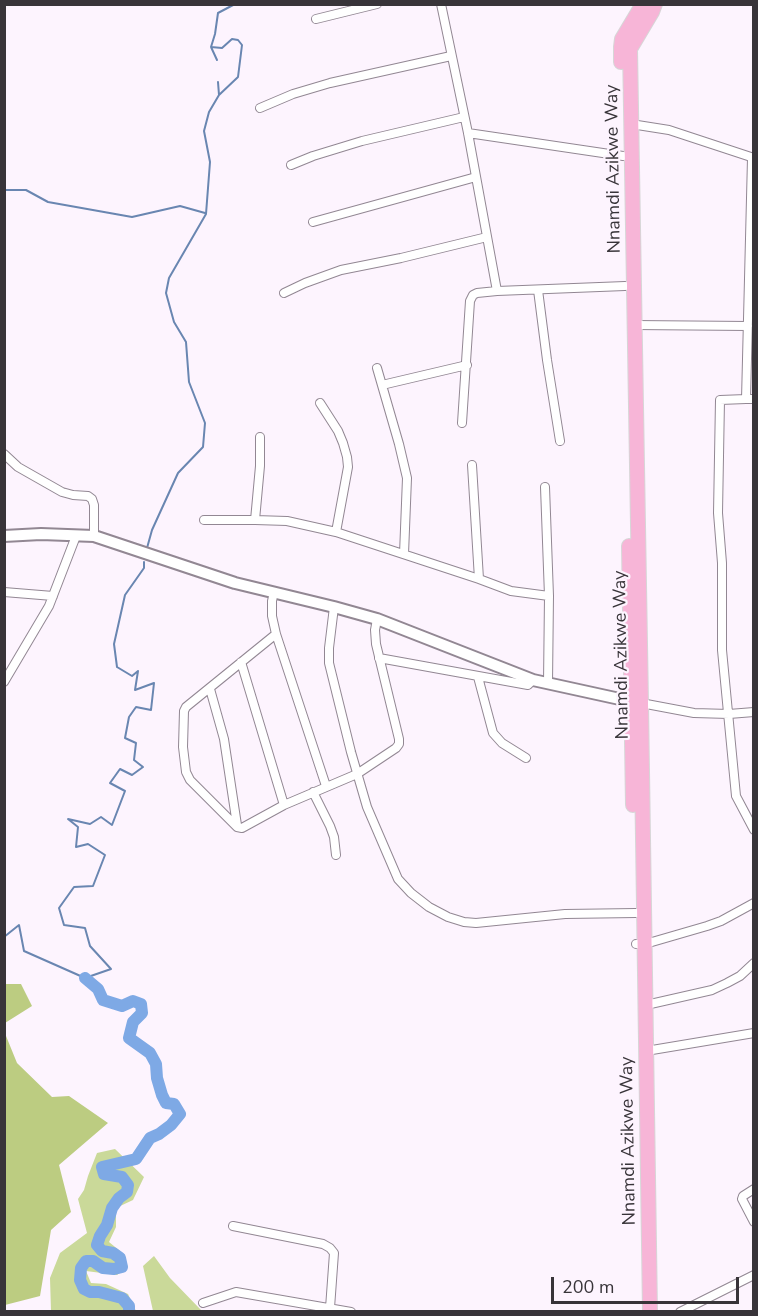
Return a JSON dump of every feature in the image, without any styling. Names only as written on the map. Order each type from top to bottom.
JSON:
[{"type":"highway","name":"Nnamdi Azikwe Way","points":[[642,1311],[636,702],[621,46],[625,34],[644,4]]},
{"type":"highway","name":"Nnamdi Azikwe Way","points":[[650,1311],[646,1005],[636,913],[634,325],[630,49],[655,4]]},
{"type":"street","points":[[316,19],[377,4]]},
{"type":"street","points":[[441,4],[468,133],[496,291]]},
{"type":"street","points":[[260,108],[293,94],[330,83],[451,56]]},
{"type":"street","points":[[291,165],[362,141],[464,117]]},
{"type":"street","points":[[631,124],[669,130],[753,158],[748,326],[749,399],[720,400],[718,513],[722,563],[722,650],[736,796],[753,830]]},
{"type":"street","points":[[468,133],[623,156]]},
{"type":"street","points":[[313,222],[476,177]]},
{"type":"street","points":[[284,293],[341,270],[487,237]]},
{"type":"street","points":[[462,423],[470,300],[473,295],[496,291],[625,286]]},
{"type":"street","points":[[538,290],[560,441]]},
{"type":"street","points":[[634,325],[748,326]]},
{"type":"street","points":[[382,385],[467,365]]},
{"type":"street","points":[[377,368],[407,478],[404,554]]},
{"type":"street","points":[[320,403],[344,443],[347,457],[348,467],[336,532]]},
{"type":"street","points":[[255,519],[260,437]]},
{"type":"street","points":[[4,454],[18,467],[62,492],[92,499],[94,536]]},
{"type":"street","points":[[472,465],[479,579]]},
{"type":"street","points":[[545,487],[549,596],[548,683]]},
{"type":"street","points":[[204,520],[287,521],[336,532],[511,591],[549,596]]},
{"type":"street","points":[[4,536],[41,534],[94,536],[235,583],[377,619],[533,680],[694,713],[753,712]]},
{"type":"street","points":[[4,682],[50,606],[76,536]]},
{"type":"street","points":[[4,592],[53,596]]},
{"type":"street","points":[[274,592],[272,616],[276,634],[326,786]]},
{"type":"street","points":[[334,607],[329,663],[357,774],[366,807],[398,879],[411,893],[429,907],[464,922],[476,923],[565,914],[636,913]]},
{"type":"street","points":[[276,634],[184,711],[183,747],[186,772],[190,780],[237,827],[242,828],[284,805],[357,774],[399,744],[375,640],[377,619]]},
{"type":"street","points":[[379,658],[528,685],[533,680]]},
{"type":"street","points":[[241,662],[284,805]]},
{"type":"street","points":[[478,676],[493,733],[502,743],[526,758]]},
{"type":"street","points":[[210,689],[224,739],[237,827]]},
{"type":"street","points":[[313,792],[330,826],[336,855]]},
{"type":"street","points":[[640,944],[708,926],[753,903]]},
{"type":"street","points":[[646,1005],[712,990],[740,976],[753,963]]},
{"type":"street","points":[[646,1051],[753,1034]]},
{"type":"street","points":[[753,1189],[742,1199],[753,1222]]},
{"type":"street","points":[[233,1226],[323,1244],[330,1248],[334,1253],[330,1308]]},
{"type":"street","points":[[680,1311],[753,1275]]},
{"type":"street","points":[[203,1303],[236,1292],[351,1311]]},
{"type":"green space","points":[[5,984],[21,984],[32,1006],[5,1023]]},
{"type":"green space","points":[[4,1031],[17,1063],[52,1097],[69,1096],[108,1123],[59,1165],[71,1212],[51,1230],[40,1296],[5,1305]]},
{"type":"green space","points":[[115,1149],[144,1177],[133,1200],[116,1208],[116,1227],[109,1242],[120,1251],[128,1267],[117,1275],[86,1271],[91,1283],[106,1284],[128,1294],[136,1311],[51,1311],[50,1278],[60,1253],[87,1233],[78,1199],[84,1190],[97,1153]]},
{"type":"green space","points":[[154,1256],[170,1278],[202,1311],[153,1311],[143,1266]]},
{"type":"waterway","points":[[217,60],[211,47],[218,13],[235,4]]},
{"type":"waterway","points":[[211,47],[222,48],[232,39],[238,40],[242,45],[238,77],[219,95]]},
{"type":"waterway","points":[[147,548],[152,530],[178,473],[203,447],[205,423],[189,382],[186,342],[174,322],[166,293],[169,278],[206,214],[210,162],[204,131],[209,112],[219,95],[218,82]]},
{"type":"waterway","points":[[4,190],[26,190],[48,202],[132,217],[180,206],[205,213]]},
{"type":"waterway","points":[[4,937],[19,925],[24,951],[85,978],[111,969],[90,946],[85,928],[64,925],[59,908],[74,887],[93,886],[105,855],[88,844],[76,847],[78,827],[68,819],[90,824],[101,817],[112,825],[125,791],[110,783],[120,769],[132,775],[143,767],[134,760],[136,743],[125,738],[129,717],[136,707],[151,710],[154,683],[135,690],[138,671],[132,676],[117,667],[114,644],[125,595],[144,568],[144,562]]},
{"type":"waterway","points":[[85,978],[98,989],[103,1000],[122,1006],[133,1001],[141,1004],[142,1013],[133,1022],[129,1038],[150,1053],[156,1064],[162,1095],[166,1103],[174,1104],[180,1114],[171,1125],[150,1138],[136,1159],[102,1167],[104,1174],[122,1177],[128,1185],[127,1192],[112,1208],[97,1245],[102,1251],[113,1253],[120,1258],[122,1267],[103,1268],[93,1261],[86,1261],[81,1268],[80,1280],[84,1289],[90,1292],[122,1298],[129,1306],[129,1312]]}]
